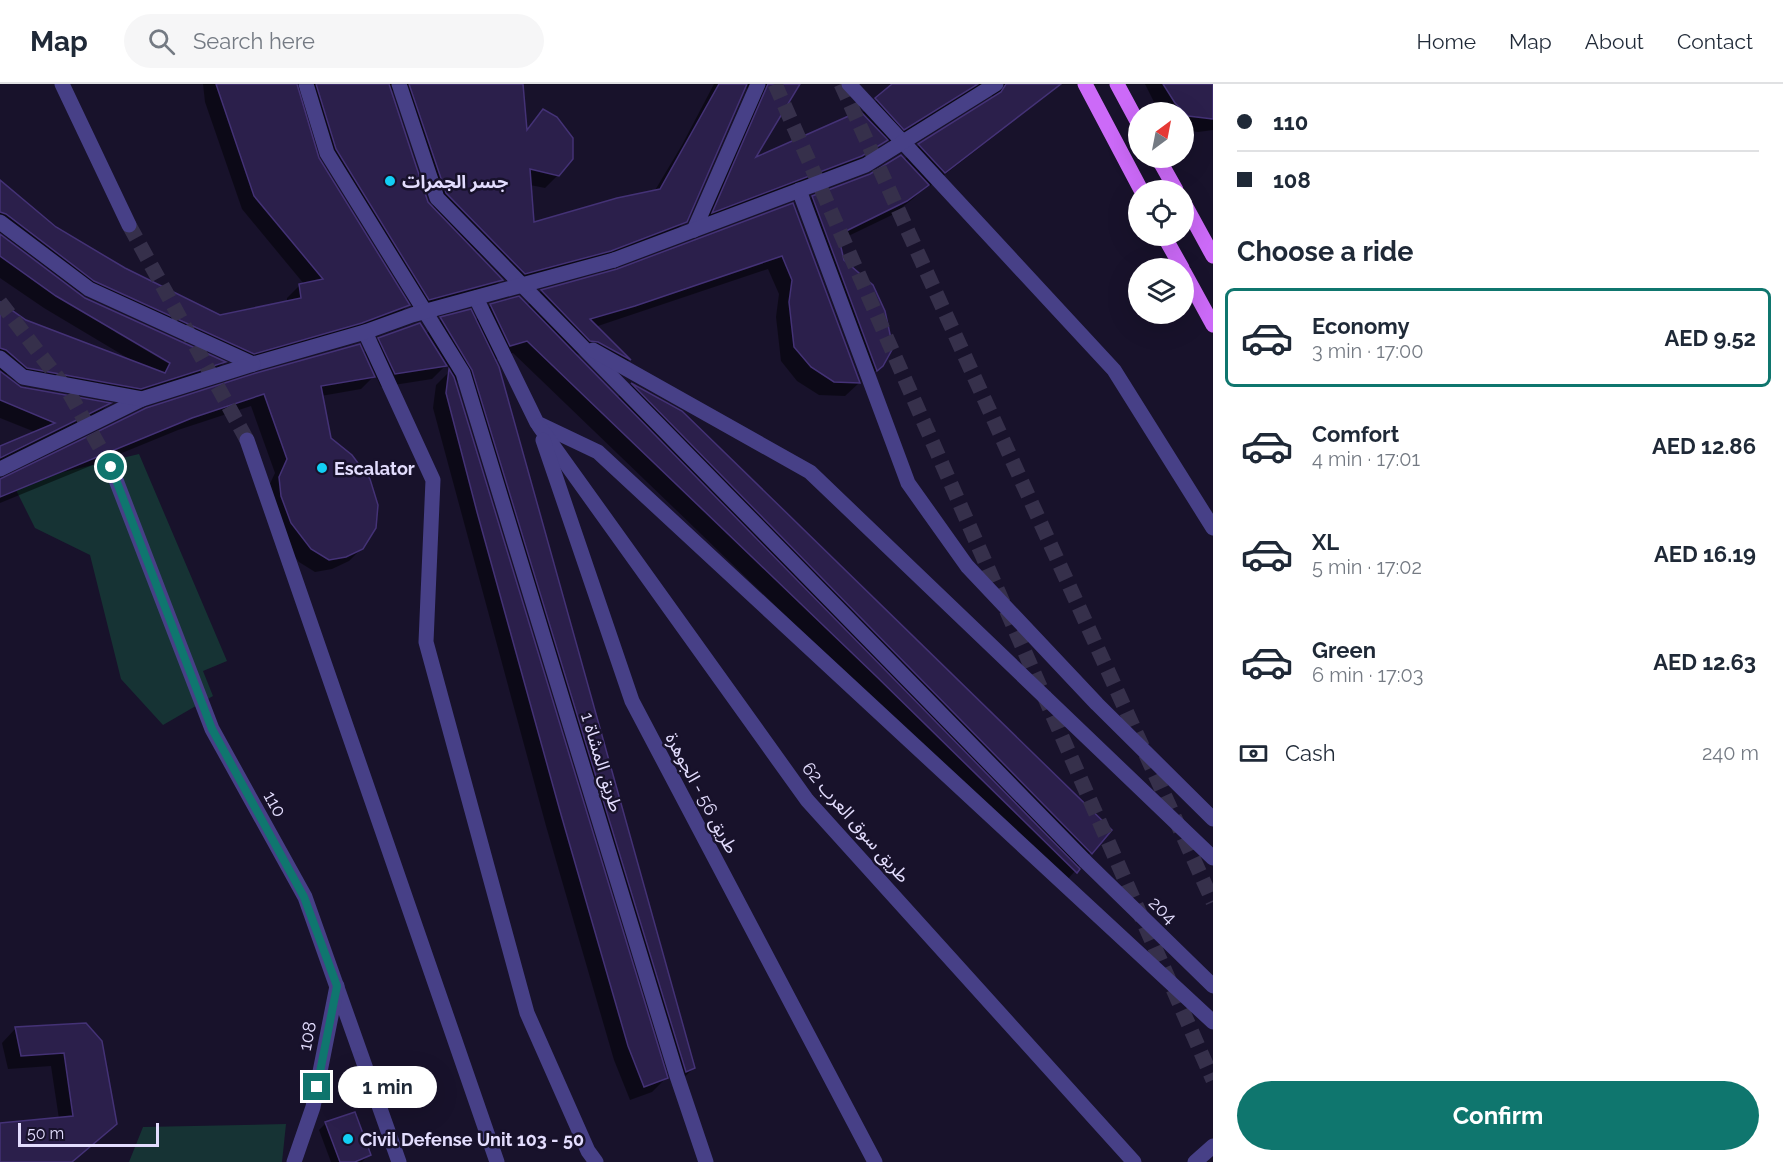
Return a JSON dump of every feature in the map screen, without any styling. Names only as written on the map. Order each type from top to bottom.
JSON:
[{"type":"main road","points":[[1085,84],[1136,180]]},
{"type":"main road","points":[[1117,84],[1128,104]]},
{"type":"main road","points":[[1194,221],[1213,256]]},
{"type":"main road","points":[[1194,290],[1213,325]]},
{"type":"street","points":[[62,84],[129,225]]},
{"type":"street","name":"طريق المشاة 1","points":[[306,84],[327,153],[464,373],[677,1076],[706,1162]]},
{"type":"street","name":"204","points":[[399,84],[437,198],[1086,862],[1213,986]]},
{"type":"street","points":[[694,230],[758,84]]},
{"type":"street","points":[[849,84],[1114,370],[1213,528]]},
{"type":"street","points":[[0,469],[142,399],[364,332],[412,315],[614,260],[866,165],[996,84]]},
{"type":"street","points":[[799,190],[908,483],[968,566],[1097,704],[1213,819]]},
{"type":"street","points":[[0,222],[88,289],[253,364]]},
{"type":"street","points":[[476,298],[537,423],[598,452],[1213,1022]]},
{"type":"street","points":[[364,332],[433,480],[426,642],[527,1013],[583,1140],[596,1162]]},
{"type":"street","points":[[577,341],[810,472],[1213,858]]},
{"type":"street","points":[[0,358],[23,377],[142,399]]},
{"type":"street","name":"طريق 56 - الجوهرة","points":[[537,423],[632,701],[875,1162]]},
{"type":"street","name":"طريق سوق العرب 62","points":[[537,423],[807,800],[1134,1162]]},
{"type":"street","points":[[248,440],[497,1162]]},
{"type":"street","name":"110","points":[[111,467],[212,729],[304,897],[399,1162]]},
{"type":"street","name":"108","points":[[294,1162],[313,1107],[337,986]]},
{"type":"street","points":[[1195,1162],[1213,1146]]},
{"type":"green space","points":[[139,454],[227,661],[203,671],[213,696],[163,725],[121,679],[90,555],[35,528],[13,484]]},
{"type":"green space","points":[[286,1124],[282,1162],[129,1162],[143,1127]]},
{"type":"building","points":[[216,84],[297,84],[319,158],[410,305],[362,323],[254,354],[94,281],[6,214],[0,212],[0,180],[56,227],[125,268],[220,315],[301,298],[299,284],[323,279],[254,196]]},
{"type":"building","points":[[316,84],[389,84],[428,202],[503,280],[429,300],[336,149]]},
{"type":"building","points":[[409,84],[523,84],[527,130],[543,109],[557,117],[573,138],[573,159],[559,176],[530,169],[534,222],[617,198],[660,189],[719,84],[747,84],[687,222],[611,251],[525,274],[446,193]]},
{"type":"building","points":[[768,84],[800,84],[756,157],[860,111],[888,140],[862,156],[712,213]]},
{"type":"building","points":[[892,84],[978,84],[904,130],[875,98]]},
{"type":"building","points":[[1006,84],[1061,84],[945,173],[918,144],[1001,92]]},
{"type":"building","points":[[1163,84],[1213,84],[1213,119],[1194,117],[1194,102],[1174,102]]},
{"type":"building","points":[[901,155],[929,185],[907,201],[838,235],[844,260],[873,285],[885,311],[893,348],[883,366],[877,371],[812,196],[870,174]]},
{"type":"building","points":[[793,203],[860,383],[834,382],[811,367],[794,347],[789,302],[792,280],[782,256],[590,319],[631,360],[598,342],[590,341],[541,290],[617,269]]},
{"type":"building","points":[[0,234],[85,298],[226,362],[141,389],[27,368],[6,350],[0,348],[0,302],[26,320],[165,373],[170,363],[56,296],[0,256]]},
{"type":"building","points":[[519,296],[1080,869],[1077,873],[876,676],[527,341],[510,346],[490,304]]},
{"type":"building","points":[[471,309],[499,367],[695,1068],[686,1072],[472,370],[440,317]]},
{"type":"building","points":[[420,323],[447,366],[395,374],[378,338]]},
{"type":"building","points":[[360,344],[375,377],[321,386],[331,438],[352,455],[370,479],[378,505],[376,528],[363,549],[346,557],[329,560],[311,549],[291,523],[281,496],[279,477],[287,459],[264,394],[192,418],[0,497],[0,479],[146,408],[256,373]]},
{"type":"building","points":[[449,369],[454,377],[668,1078],[644,1087],[628,1046],[477,512],[446,393]]},
{"type":"building","points":[[0,371],[21,387],[111,403],[0,458],[0,446],[55,423],[0,400]]},
{"type":"building","points":[[631,383],[682,411],[1112,830],[1092,854]]},
{"type":"building","points":[[86,1023],[102,1041],[117,1124],[72,1162],[0,1162],[0,1123],[73,1116],[64,1053],[21,1056],[15,1027]]},
{"type":"building","name":"Civil Defense Unit 103 - 50","points":[[355,1112],[371,1155],[355,1162],[340,1162],[325,1122]]},
{"type":"tunnel","points":[[775,84],[1213,1080]]},
{"type":"tunnel","points":[[841,84],[1213,902]]},
{"type":"tunnel","points":[[129,225],[247,440]]},
{"type":"tunnel","points":[[0,302],[68,391],[111,467]]},
{"type":"place","name":"جسر الجمرات","points":[[390,181]]},
{"type":"place","name":"Escalator","points":[[322,468]]},
{"type":"place","name":"Civil Defense Unit 103 - 50","points":[[348,1139]]},
{"type":"route","points":[[111,467],[212,729],[304,897],[337,986],[317,1087]]}]
